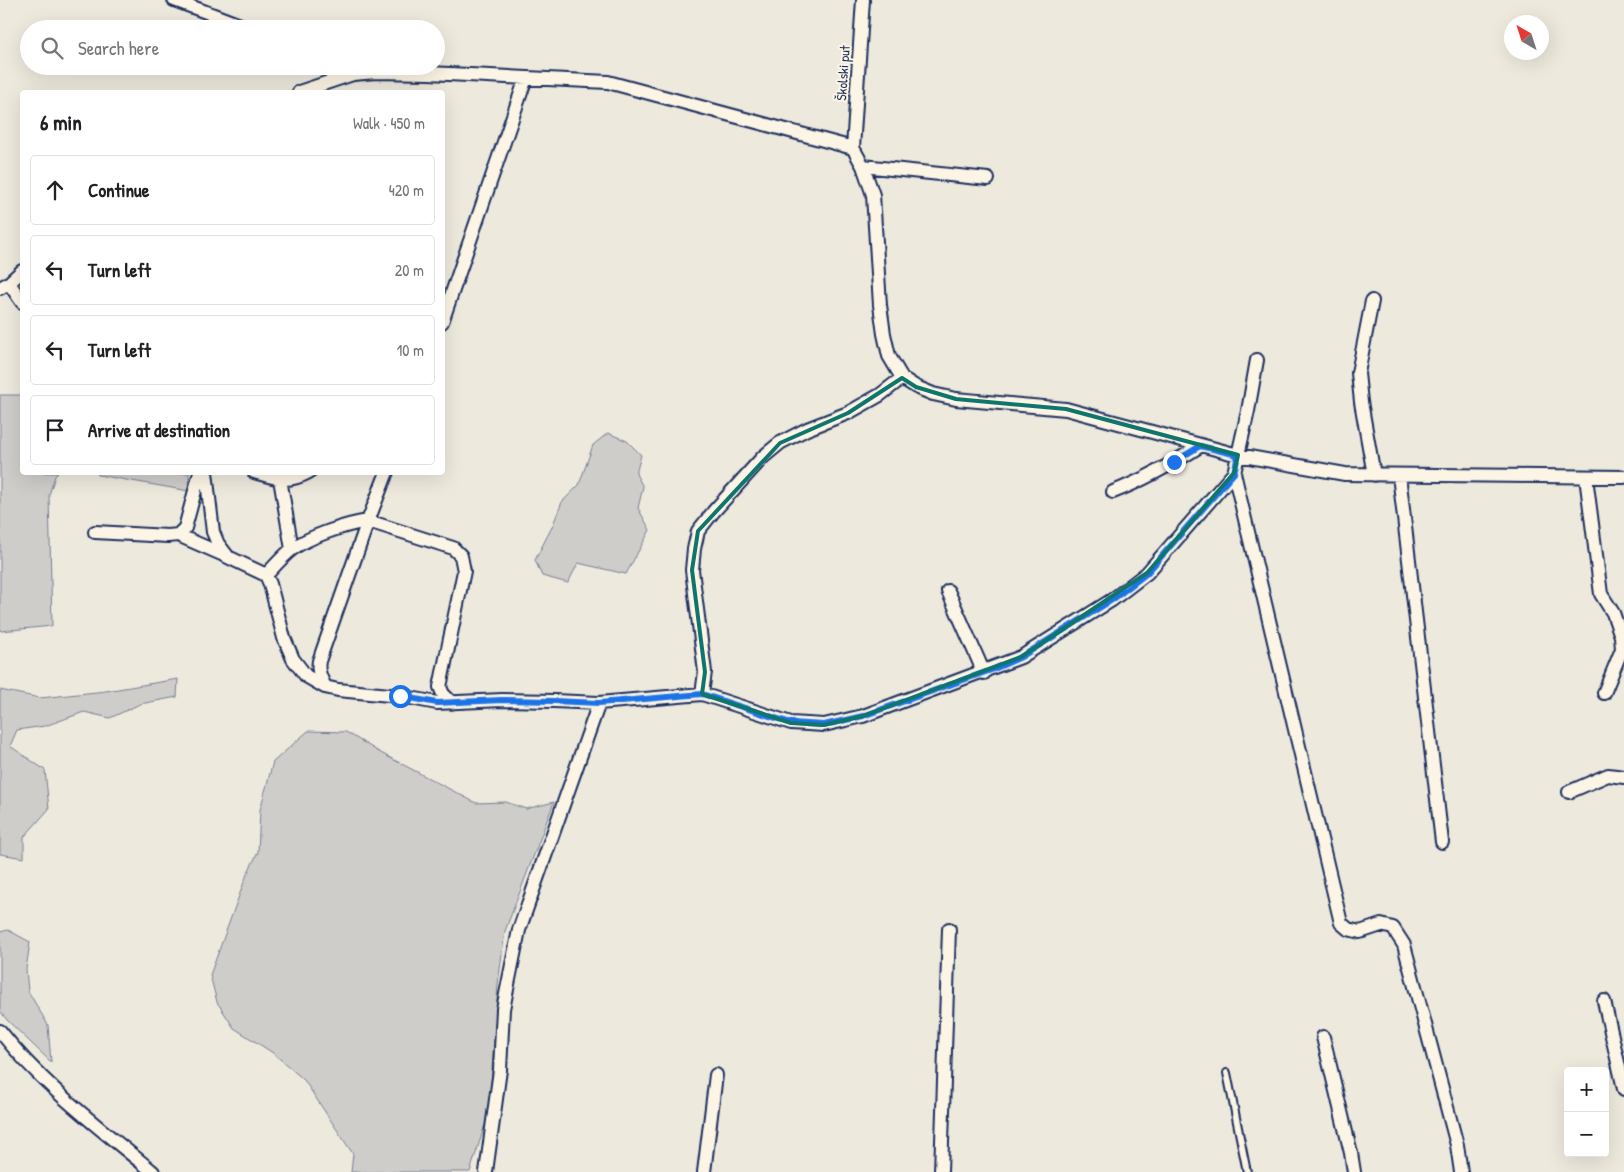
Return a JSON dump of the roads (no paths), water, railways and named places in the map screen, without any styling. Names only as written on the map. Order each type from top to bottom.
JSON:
[{"type":"street","points":[[174,0],[227,20]]},
{"type":"street","name":"Školski put","points":[[853,148],[863,0]]},
{"type":"street","points":[[445,74],[608,82],[853,148],[863,166],[873,195],[880,305],[889,356],[902,378],[916,387],[933,394],[956,399],[1066,409],[1238,455],[1345,474],[1624,477]]},
{"type":"street","points":[[305,90],[350,75]]},
{"type":"street","points":[[445,313],[526,78]]},
{"type":"street","points":[[863,166],[988,179]]},
{"type":"street","points":[[20,274],[5,285],[20,300]]},
{"type":"street","points":[[1372,301],[1358,373],[1361,402],[1374,475]]},
{"type":"street","points":[[1256,360],[1234,473],[1341,923],[1348,929],[1360,932],[1381,925],[1393,928],[1404,945],[1457,1145],[1462,1172]]},
{"type":"street","points":[[702,694],[705,672],[692,570],[698,531],[763,457],[780,443],[807,429],[848,413],[880,395],[902,378]]},
{"type":"street","points":[[1113,492],[1137,483],[1160,471],[1200,446]]},
{"type":"street","points":[[95,532],[178,535],[266,575],[284,638],[293,659],[306,676],[325,687],[400,696],[437,703],[502,700],[599,703],[702,694],[791,723],[824,725],[863,716],[984,673],[1021,657],[1112,600],[1147,573],[1234,473]]},
{"type":"street","points":[[178,535],[185,528],[199,475]]},
{"type":"street","points":[[206,475],[213,532],[218,544],[228,557]]},
{"type":"street","points":[[265,475],[280,479],[293,479],[302,475]]},
{"type":"street","points":[[325,687],[319,674],[319,661],[386,475]]},
{"type":"street","points":[[1399,475],[1442,842]]},
{"type":"street","points":[[1586,477],[1602,594],[1613,613],[1621,636],[1622,649],[1604,693]]},
{"type":"street","points":[[280,479],[292,549]]},
{"type":"street","points":[[266,575],[292,549],[320,534],[354,523],[368,521],[453,548],[461,556],[464,572],[440,681],[443,694],[452,703]]},
{"type":"street","points":[[948,591],[984,673]]},
{"type":"street","points":[[486,1172],[500,1070],[503,1009],[519,930],[599,703]]},
{"type":"street","points":[[1569,792],[1608,775],[1624,777]]},
{"type":"street","points":[[941,1172],[949,929]]},
{"type":"street","points":[[1604,1002],[1624,1089]]},
{"type":"street","points":[[0,1031],[11,1045],[60,1095],[153,1172]]},
{"type":"street","points":[[1323,1037],[1351,1152],[1354,1172]]},
{"type":"street","points":[[704,1172],[716,1075]]},
{"type":"lane","points":[[1227,1074],[1247,1172]]}]
